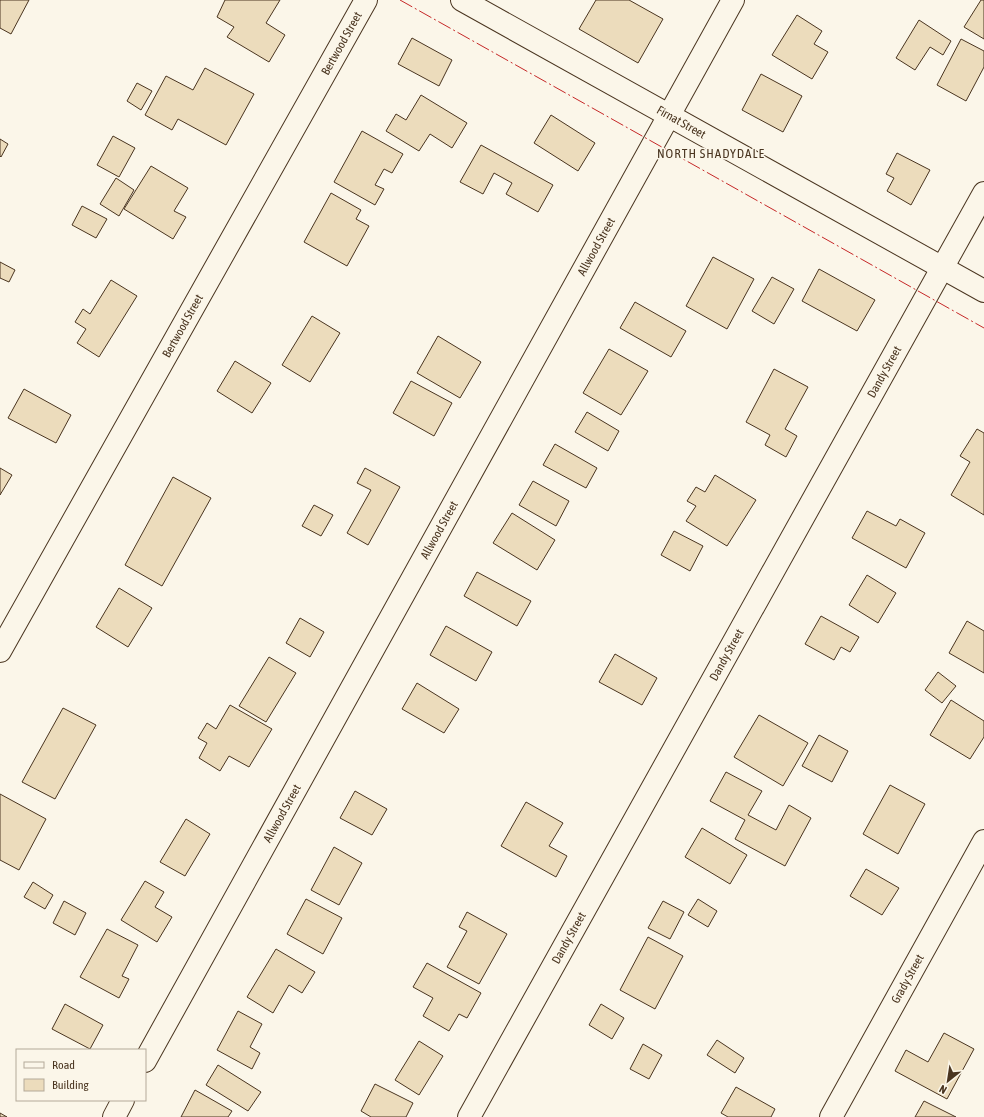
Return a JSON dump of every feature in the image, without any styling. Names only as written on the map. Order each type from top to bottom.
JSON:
[{"type":"street","name":"Bertwood Street","points":[[0,651],[366,0]]},
{"type":"street","name":"Firnat Street","points":[[462,0],[984,292]]},
{"type":"street","name":"Allwood Street","points":[[146,1059],[733,0]]},
{"type":"street","name":"Dandy Street","points":[[469,1117],[984,193]]},
{"type":"street","name":"Grady Street","points":[[831,1117],[984,841]]},
{"type":"street","points":[[114,1117],[122,1101]]},
{"type":"building","points":[[0,0],[29,0],[11,34],[0,28]]},
{"type":"building","points":[[225,0],[280,0],[266,23],[285,35],[269,62],[227,37],[234,27],[217,17]]},
{"type":"building","points":[[596,0],[629,0],[663,19],[638,63],[579,29]]},
{"type":"building","points":[[981,0],[984,0],[984,39],[964,27]]},
{"type":"building","points":[[797,15],[822,31],[814,44],[828,52],[812,79],[772,55]]},
{"type":"building","points":[[919,20],[951,41],[943,55],[930,47],[915,70],[896,58]]},
{"type":"building","points":[[412,38],[452,60],[439,86],[398,64]]},
{"type":"building","points":[[961,39],[984,51],[984,67],[966,101],[937,85]]},
{"type":"building","points":[[205,68],[254,94],[226,145],[178,119],[172,130],[145,115],[166,76],[193,90]]},
{"type":"building","points":[[761,74],[802,96],[783,132],[742,110]]},
{"type":"building","points":[[137,83],[152,91],[141,110],[127,101]]},
{"type":"building","points":[[421,95],[467,123],[452,148],[430,134],[419,151],[386,131],[396,114],[406,120]]},
{"type":"building","points":[[551,115],[595,143],[578,171],[534,143]]},
{"type":"building","points":[[362,131],[403,154],[392,173],[384,169],[375,185],[384,189],[375,205],[334,182]]},
{"type":"building","points":[[113,136],[135,148],[119,177],[97,165]]},
{"type":"building","points":[[0,139],[8,144],[1,157],[0,156]]},
{"type":"building","points":[[481,145],[553,185],[538,212],[506,194],[512,183],[494,173],[483,194],[460,182]]},
{"type":"building","points":[[897,153],[930,170],[911,205],[887,191],[894,178],[886,174]]},
{"type":"building","points":[[151,166],[188,188],[174,211],[186,217],[173,239],[124,209]]},
{"type":"building","points":[[116,178],[134,190],[119,216],[100,204]]},
{"type":"building","points":[[331,193],[361,210],[356,219],[369,226],[347,266],[304,242]]},
{"type":"building","points":[[82,206],[107,219],[96,238],[72,225]]},
{"type":"building","points":[[713,257],[754,279],[727,329],[686,306]]},
{"type":"building","points":[[0,262],[15,270],[9,282],[0,278]]},
{"type":"building","points":[[819,269],[875,300],[857,331],[802,301]]},
{"type":"building","points":[[772,277],[794,289],[774,324],[752,311]]},
{"type":"building","points":[[111,280],[137,296],[99,357],[77,343],[86,329],[75,322],[83,309],[90,314]]},
{"type":"building","points":[[635,302],[686,331],[671,357],[620,328]]},
{"type":"building","points":[[312,316],[340,333],[310,382],[282,365]]},
{"type":"building","points":[[438,336],[481,362],[460,398],[417,373]]},
{"type":"building","points":[[609,349],[648,371],[621,415],[583,393]]},
{"type":"building","points":[[235,361],[271,383],[252,413],[217,391]]},
{"type":"building","points":[[774,369],[808,387],[785,429],[797,436],[786,457],[765,445],[770,435],[746,422]]},
{"type":"building","points":[[411,381],[452,403],[434,436],[393,413]]},
{"type":"building","points":[[24,389],[71,415],[56,443],[8,418]]},
{"type":"building","points":[[587,412],[619,431],[608,451],[575,432]]},
{"type":"building","points":[[977,429],[984,433],[984,515],[951,495],[970,462],[960,456]]},
{"type":"building","points":[[555,444],[597,468],[586,488],[543,465]]},
{"type":"building","points":[[0,468],[12,475],[0,495]]},
{"type":"building","points":[[365,468],[400,487],[368,545],[347,533],[371,490],[357,483]]},
{"type":"building","points":[[715,475],[756,500],[727,546],[686,521],[696,506],[687,501],[696,487],[705,492]]},
{"type":"building","points":[[173,477],[211,498],[162,586],[125,565]]},
{"type":"building","points":[[533,481],[569,501],[556,526],[519,505]]},
{"type":"building","points":[[314,505],[333,515],[321,536],[302,526]]},
{"type":"building","points":[[867,511],[896,526],[900,519],[925,533],[906,568],[852,538]]},
{"type":"building","points":[[512,513],[555,540],[537,570],[493,543]]},
{"type":"building","points":[[674,531],[703,546],[690,571],[661,555]]},
{"type":"building","points":[[477,572],[531,601],[517,626],[464,596]]},
{"type":"building","points":[[867,575],[896,593],[878,623],[849,605]]},
{"type":"building","points":[[119,588],[152,608],[128,647],[96,627]]},
{"type":"building","points":[[821,616],[859,637],[850,652],[841,647],[834,660],[805,644]]},
{"type":"building","points":[[300,618],[324,632],[310,657],[286,643]]},
{"type":"building","points":[[967,621],[984,631],[984,673],[949,653]]},
{"type":"building","points":[[446,626],[492,652],[476,681],[430,655]]},
{"type":"building","points":[[615,654],[657,678],[642,705],[599,682]]},
{"type":"building","points":[[269,657],[296,673],[266,722],[239,706]]},
{"type":"building","points":[[938,672],[956,686],[942,703],[925,690]]},
{"type":"building","points":[[417,683],[459,709],[444,733],[402,709]]},
{"type":"building","points":[[951,700],[984,721],[984,737],[970,759],[930,735]]},
{"type":"building","points":[[230,705],[272,729],[249,767],[229,756],[220,771],[199,758],[207,743],[198,738],[207,723],[216,729]]},
{"type":"building","points":[[63,708],[96,725],[55,799],[22,782]]},
{"type":"building","points":[[759,715],[808,743],[783,786],[734,757]]},
{"type":"building","points":[[819,735],[848,751],[832,782],[802,766]]},
{"type":"building","points":[[726,772],[762,791],[748,815],[776,830],[789,805],[811,818],[785,866],[735,839],[745,820],[710,801]]},
{"type":"building","points":[[890,785],[925,804],[898,854],[863,834]]},
{"type":"building","points":[[355,791],[387,809],[372,835],[340,818]]},
{"type":"building","points":[[0,794],[46,819],[19,870],[0,860]]},
{"type":"building","points":[[526,802],[563,823],[549,846],[567,856],[556,877],[501,846]]},
{"type":"building","points":[[186,819],[210,834],[185,876],[160,862]]},
{"type":"building","points":[[702,828],[747,855],[730,884],[685,857]]},
{"type":"building","points":[[334,847],[362,863],[339,905],[311,890]]},
{"type":"building","points":[[866,869],[899,888],[882,915],[850,896]]},
{"type":"building","points":[[145,881],[164,892],[155,907],[172,917],[157,942],[121,920]]},
{"type":"building","points":[[33,882],[53,895],[45,909],[24,897]]},
{"type":"building","points":[[306,899],[342,918],[323,954],[287,934]]},
{"type":"building","points":[[698,899],[717,911],[708,927],[688,915]]},
{"type":"building","points":[[64,901],[86,913],[75,935],[53,923]]},
{"type":"building","points":[[663,901],[684,912],[670,939],[648,928]]},
{"type":"building","points":[[467,912],[507,934],[479,984],[447,967],[467,931],[459,927]]},
{"type":"building","points":[[107,929],[138,945],[122,976],[129,979],[119,998],[80,977]]},
{"type":"building","points":[[648,937],[683,956],[655,1009],[620,990]]},
{"type":"building","points":[[276,949],[315,972],[302,993],[289,985],[273,1013],[247,997]]},
{"type":"building","points":[[427,963],[481,993],[467,1018],[459,1014],[449,1031],[423,1016],[433,998],[413,987]]},
{"type":"building","points":[[65,1004],[103,1025],[90,1049],[52,1029]]},
{"type":"building","points":[[601,1004],[624,1018],[612,1039],[589,1025]]},
{"type":"building","points":[[238,1011],[262,1024],[250,1047],[260,1053],[252,1069],[217,1050]]},
{"type":"building","points":[[944,1033],[974,1049],[947,1099],[895,1071],[906,1050],[928,1062]]},
{"type":"building","points":[[717,1040],[744,1058],[735,1073],[707,1055]]},
{"type":"building","points":[[419,1041],[443,1056],[419,1095],[395,1080]]},
{"type":"building","points":[[643,1044],[662,1055],[649,1079],[630,1069]]},
{"type":"building","points":[[218,1065],[261,1092],[248,1111],[206,1085]]},
{"type":"building","points":[[375,1084],[413,1103],[406,1117],[371,1117],[361,1111]]},
{"type":"building","points":[[736,1087],[775,1109],[771,1117],[728,1117],[721,1113]]},
{"type":"building","points":[[195,1090],[232,1111],[228,1117],[181,1117]]},
{"type":"building","points":[[924,1101],[956,1117],[915,1117]]},
{"type":"building","points":[[0,1113],[7,1117],[0,1117]]},
{"type":"power","points":[[400,0],[984,328]]},
{"type":"district","name":"NORTH SHADYDALE","points":[[711,153]]}]
